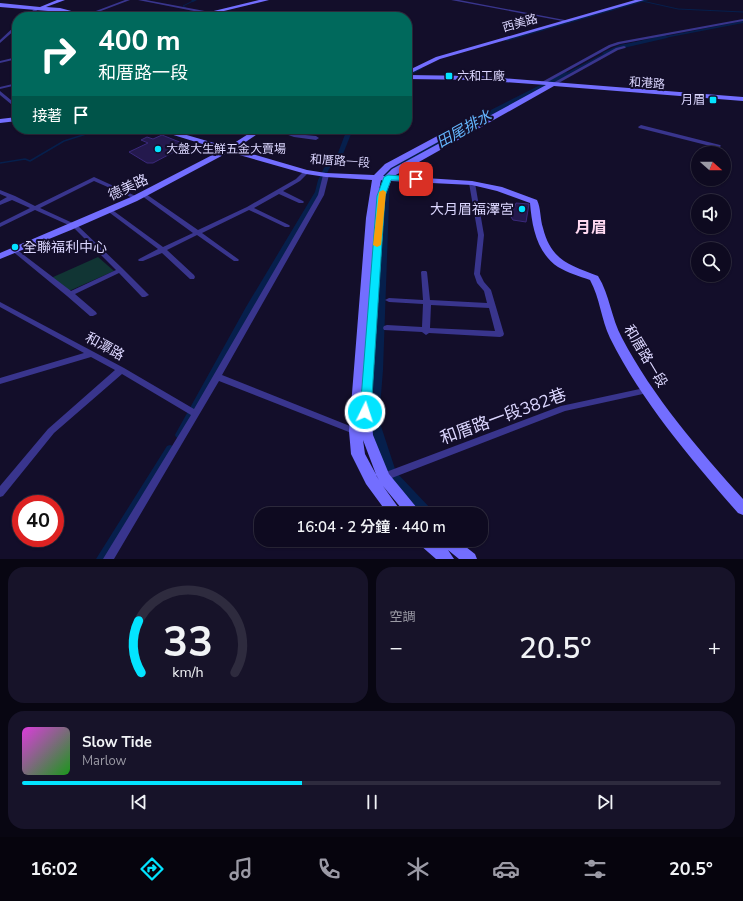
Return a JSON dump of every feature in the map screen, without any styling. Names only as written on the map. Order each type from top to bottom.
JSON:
[{"type":"street","points":[[33,12],[38,8],[62,0]]},
{"type":"street","points":[[98,12],[128,0]]},
{"type":"street","points":[[140,0],[205,12]]},
{"type":"street","points":[[214,12],[266,0]]},
{"type":"street","points":[[453,0],[568,21]]},
{"type":"street","name":"西美路","points":[[412,71],[438,58],[641,0]]},
{"type":"street","points":[[0,6],[38,8],[59,12]]},
{"type":"street","points":[[382,177],[546,85],[610,46],[743,20]]},
{"type":"street","points":[[391,507],[371,480],[358,454],[355,431],[365,271],[370,218],[382,177],[388,166],[617,49],[743,24]]},
{"type":"street","points":[[0,42],[12,31]]},
{"type":"street","points":[[610,46],[617,49]]},
{"type":"street","points":[[0,62],[12,59]]},
{"type":"street","name":"和港路","points":[[412,78],[546,85],[743,100]]},
{"type":"street","points":[[0,88],[12,85]]},
{"type":"street","points":[[1,94],[12,104]]},
{"type":"street","points":[[0,121],[12,120]]},
{"type":"street","points":[[641,127],[718,146]]},
{"type":"street","name":"和厝路一段","points":[[175,134],[306,172],[326,175],[472,183],[500,189],[534,202],[536,222],[541,239],[555,259],[562,265],[594,278],[601,290],[606,312],[615,336],[649,390],[679,433],[743,509]]},
{"type":"street","name":"德美路","points":[[0,256],[75,226],[140,196],[228,150],[253,134]]},
{"type":"street","points":[[291,134],[316,138]]},
{"type":"street","points":[[141,260],[249,208],[298,180],[306,172]]},
{"type":"street","points":[[108,559],[218,376],[321,194],[326,175]]},
{"type":"street","points":[[382,177],[365,412],[367,435],[384,477],[409,507]]},
{"type":"street","points":[[0,225],[38,208],[94,179],[140,196],[199,233],[236,260]]},
{"type":"street","points":[[387,328],[426,332],[500,334],[487,290],[481,283],[477,274],[482,235],[472,183]]},
{"type":"street","points":[[278,191],[301,202]]},
{"type":"street","points":[[0,192],[14,197],[75,226],[145,295]]},
{"type":"street","points":[[0,204],[14,197]]},
{"type":"street","points":[[249,208],[287,226]]},
{"type":"street","points":[[109,210],[163,250],[192,277]]},
{"type":"street","points":[[14,250],[93,314]]},
{"type":"street","points":[[70,294],[121,270]]},
{"type":"street","points":[[424,272],[427,303],[426,332]]},
{"type":"street","points":[[389,300],[491,306]]},
{"type":"street","name":"和潭路","points":[[1,305],[121,370],[196,414]]},
{"type":"street","points":[[0,381],[92,354]]},
{"type":"street","points":[[0,493],[51,431],[121,370]]},
{"type":"street","points":[[218,376],[367,435]]},
{"type":"street","name":"和厝路一段382巷","points":[[371,480],[384,477],[564,408],[649,390]]},
{"type":"street","points":[[433,547],[447,559]]},
{"type":"street","points":[[455,547],[470,559]]},
{"type":"green space","points":[[98,257],[114,271],[69,291],[51,278]]},
{"type":"water","points":[[743,21],[743,23],[618,47],[556,81],[551,81],[620,45]]},
{"type":"building","name":"大盤大生鮮五金大賣場","points":[[162,135],[187,145],[153,163],[147,163],[129,152],[148,143],[141,140],[147,137],[153,139]]},
{"type":"building","points":[[516,203],[529,204],[526,222],[513,220],[511,217]]},
{"type":"waterway","points":[[506,40],[647,0]]},
{"type":"waterway","points":[[186,8],[183,6],[193,1]]},
{"type":"waterway","points":[[642,1],[678,9],[743,12]]},
{"type":"waterway","name":"田尾排水","points":[[605,53],[617,48],[665,37]]},
{"type":"waterway","points":[[412,73],[421,68]]},
{"type":"waterway","name":"田尾排水","points":[[419,507],[390,475],[372,420],[377,370],[386,173],[488,115],[566,74]]},
{"type":"waterway","points":[[0,163],[25,159],[30,161],[64,141],[86,134]]},
{"type":"waterway","points":[[179,435],[250,307],[318,192],[321,180],[327,168],[340,154],[348,134]]},
{"type":"waterway","points":[[101,559],[170,449]]},
{"type":"slow traffic","points":[[377,245],[381,196],[383,192]]},
{"type":"place","name":"六和工廠","points":[[449,76]]},
{"type":"place","name":"月眉","points":[[713,100]]},
{"type":"place","name":"大盤大生鮮五金大賣場","points":[[158,149]]},
{"type":"place","name":"大月眉福澤宮","points":[[522,209]]},
{"type":"place","name":"全聯福利中心","points":[[15,247]]},
{"type":"district","name":"月眉","points":[[591,227]]},
{"type":"route","points":[[365,412],[381,196],[388,177],[416,179]]}]
